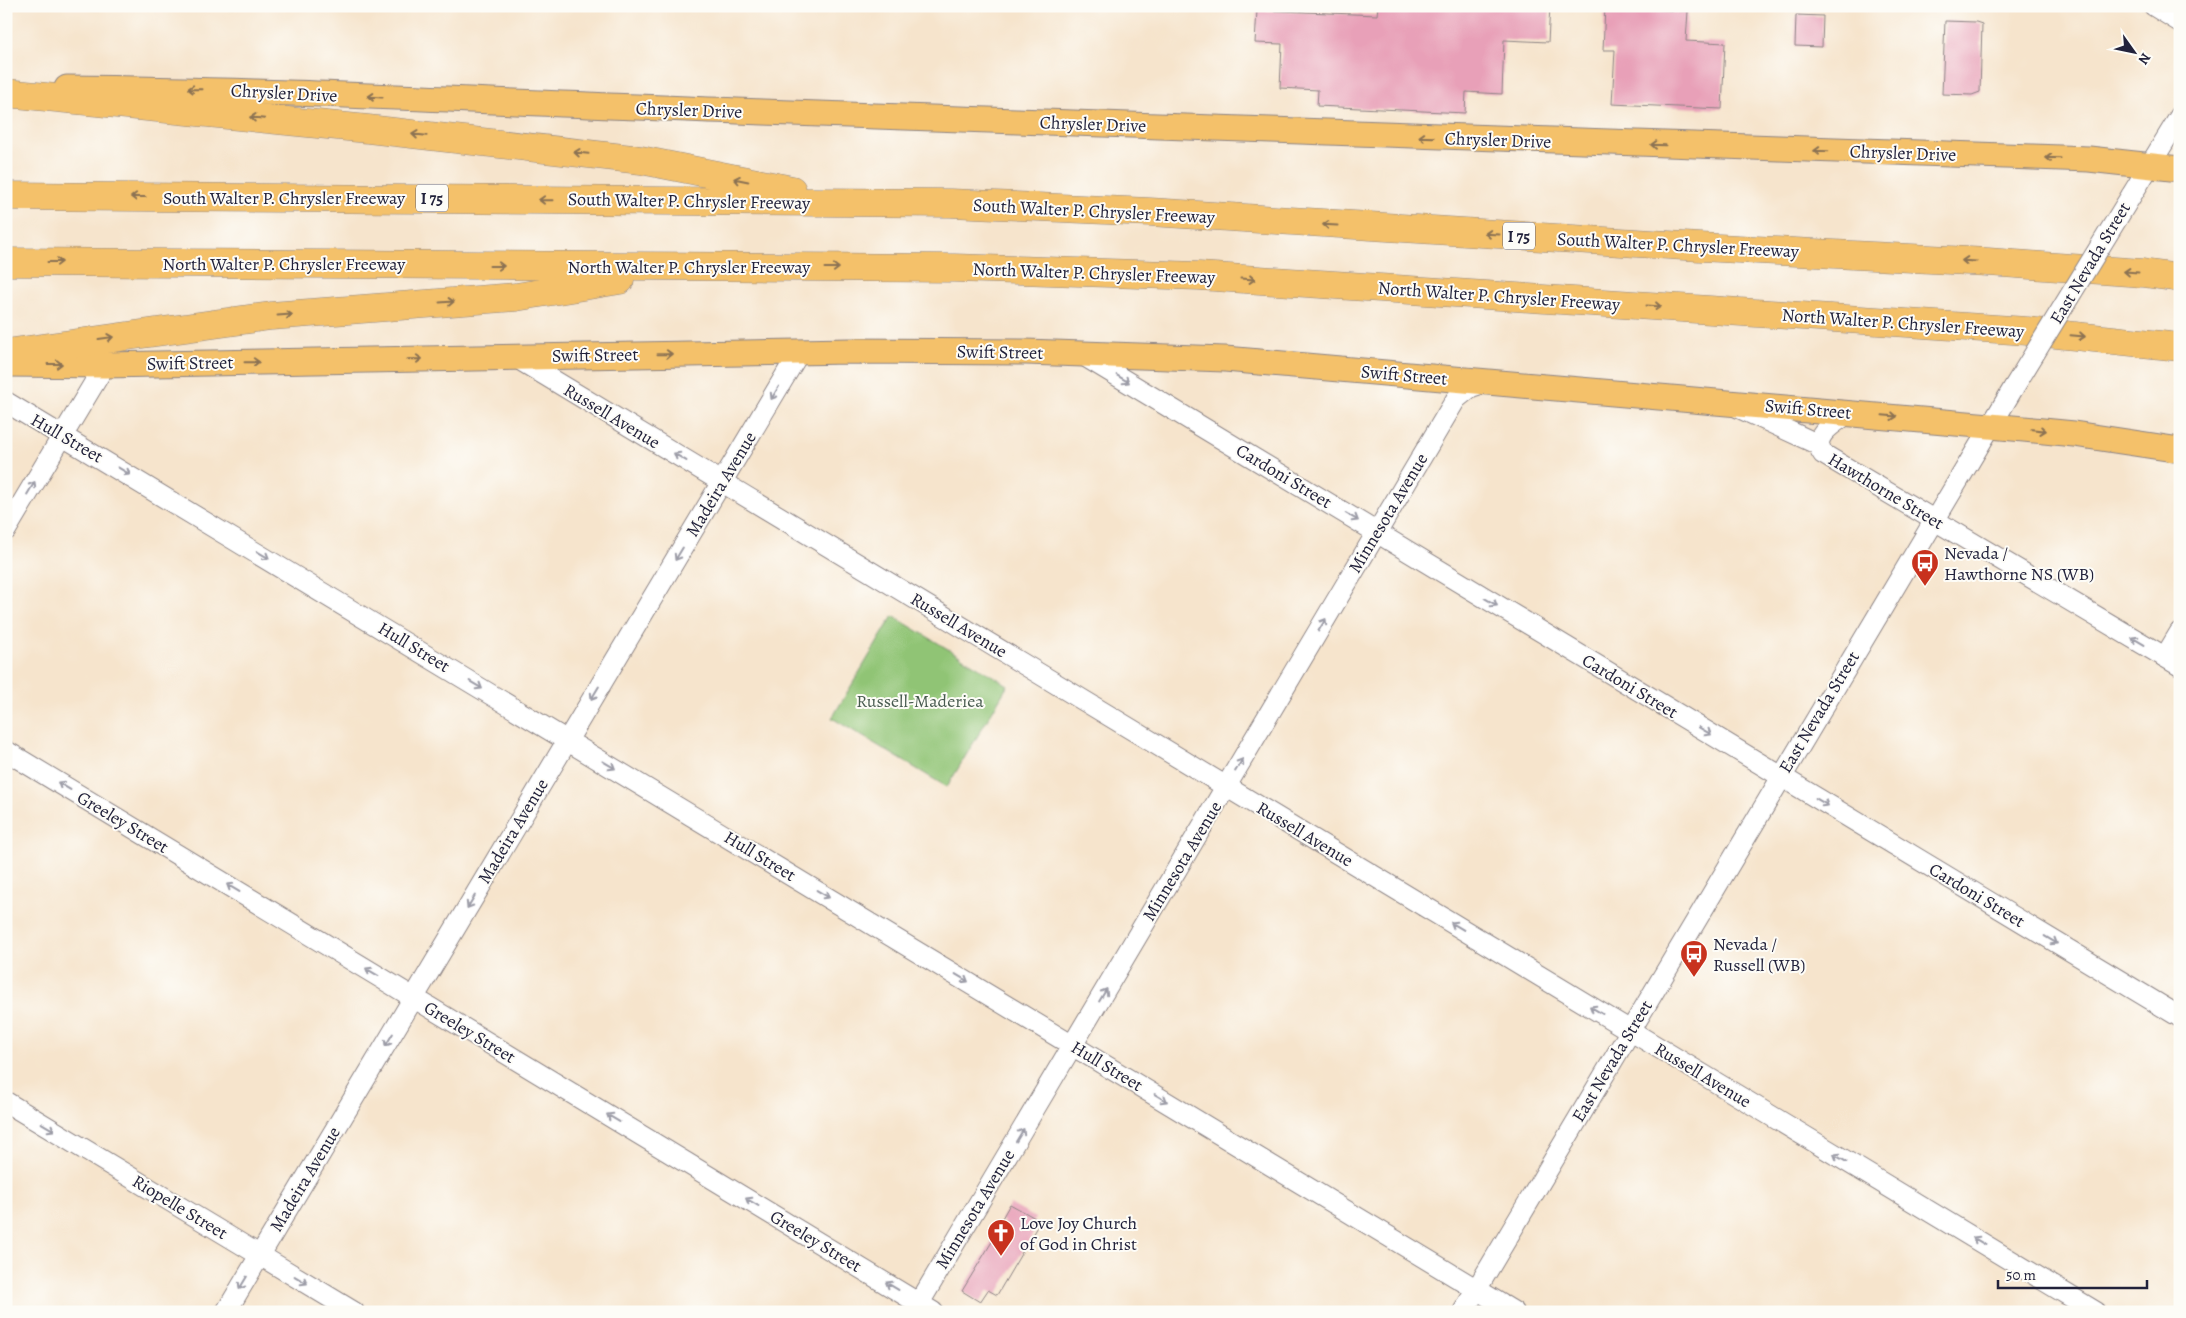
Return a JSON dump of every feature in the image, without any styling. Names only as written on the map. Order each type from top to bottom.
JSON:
[{"type":"highway","points":[[6,93],[368,129],[641,160],[857,203]]},
{"type":"highway","name":"South Walter P. Chrysler Freeway","points":[[6,196],[950,203],[1150,212],[1700,247],[1988,262],[2143,273],[2180,278]]},
{"type":"highway","name":"North Walter P. Chrysler Freeway","points":[[6,262],[954,268],[1199,276],[2017,331],[2180,347]]},
{"type":"highway","points":[[6,353],[271,316],[516,296],[696,267]]},
{"type":"main road","name":"Chrysler Drive","points":[[6,88],[205,90],[463,102],[1343,135],[2089,160],[2180,170]]},
{"type":"main road","name":"Swift Street","points":[[6,364],[105,365],[800,351],[1026,352],[1225,359],[1850,412],[1990,426]]},
{"type":"main road","points":[[1990,426],[2074,434],[2180,450]]},
{"type":"street","points":[[2154,6],[2180,22]]},
{"type":"street","name":"East Nevada Street","points":[[1462,1312],[1990,426],[2180,116]]},
{"type":"street","name":"Madeira Avenue","points":[[226,1312],[800,351]]},
{"type":"street","name":"Cardoni Street","points":[[1081,354],[2180,1017]]},
{"type":"street","name":"Russell Avenue","points":[[515,357],[2096,1312]]},
{"type":"street","points":[[6,530],[105,365]]},
{"type":"street","name":"Minnesota Avenue","points":[[1449,410],[1456,379]]},
{"type":"street","name":"Minnesota Avenue","points":[[922,1309],[1073,1045],[1449,410],[1462,392],[1490,381]]},
{"type":"street","name":"Hull Street","points":[[6,402],[1514,1312]]},
{"type":"street","points":[[1725,402],[1817,444],[1820,448]]},
{"type":"street","name":"Hawthorne Street","points":[[1850,412],[1820,436],[1818,442],[1823,454],[2172,661]]},
{"type":"street","points":[[2172,661],[2180,632]]},
{"type":"street","name":"Greeley Street","points":[[6,751],[922,1309]]},
{"type":"street","name":"Riopelle Street","points":[[6,1102],[354,1312]]},
{"type":"green space","name":"Russell-Maderiea","points":[[893,616],[1008,685],[947,787],[832,718]]},
{"type":"building","points":[[1378,6],[1470,8],[1470,6],[1550,6],[1548,42],[1504,40],[1502,94],[1466,92],[1465,113],[1317,106],[1318,90],[1280,88],[1282,44],[1255,43],[1257,10],[1377,15]]},
{"type":"building","points":[[1605,7],[1688,11],[1686,41],[1725,43],[1722,109],[1612,104],[1615,50],[1603,50]]},
{"type":"building","points":[[1796,15],[1823,16],[1822,47],[1795,46]]},
{"type":"building","points":[[1945,21],[1976,22],[1982,24],[1980,92],[1972,95],[1942,94]]},
{"type":"building","name":"Love Joy Church of God in Christ","points":[[1010,1204],[1035,1218],[1033,1222],[1038,1225],[997,1295],[988,1290],[980,1302],[962,1291],[1004,1222],[1001,1220]]},
{"type":"place","name":"Nevada / Hawthorne NS (WB)","points":[[1925,587]]},
{"type":"place","name":"Nevada / Russell (WB)","points":[[1694,978]]},
{"type":"place","name":"Love Joy Church of God in Christ","points":[[1001,1257]]}]
